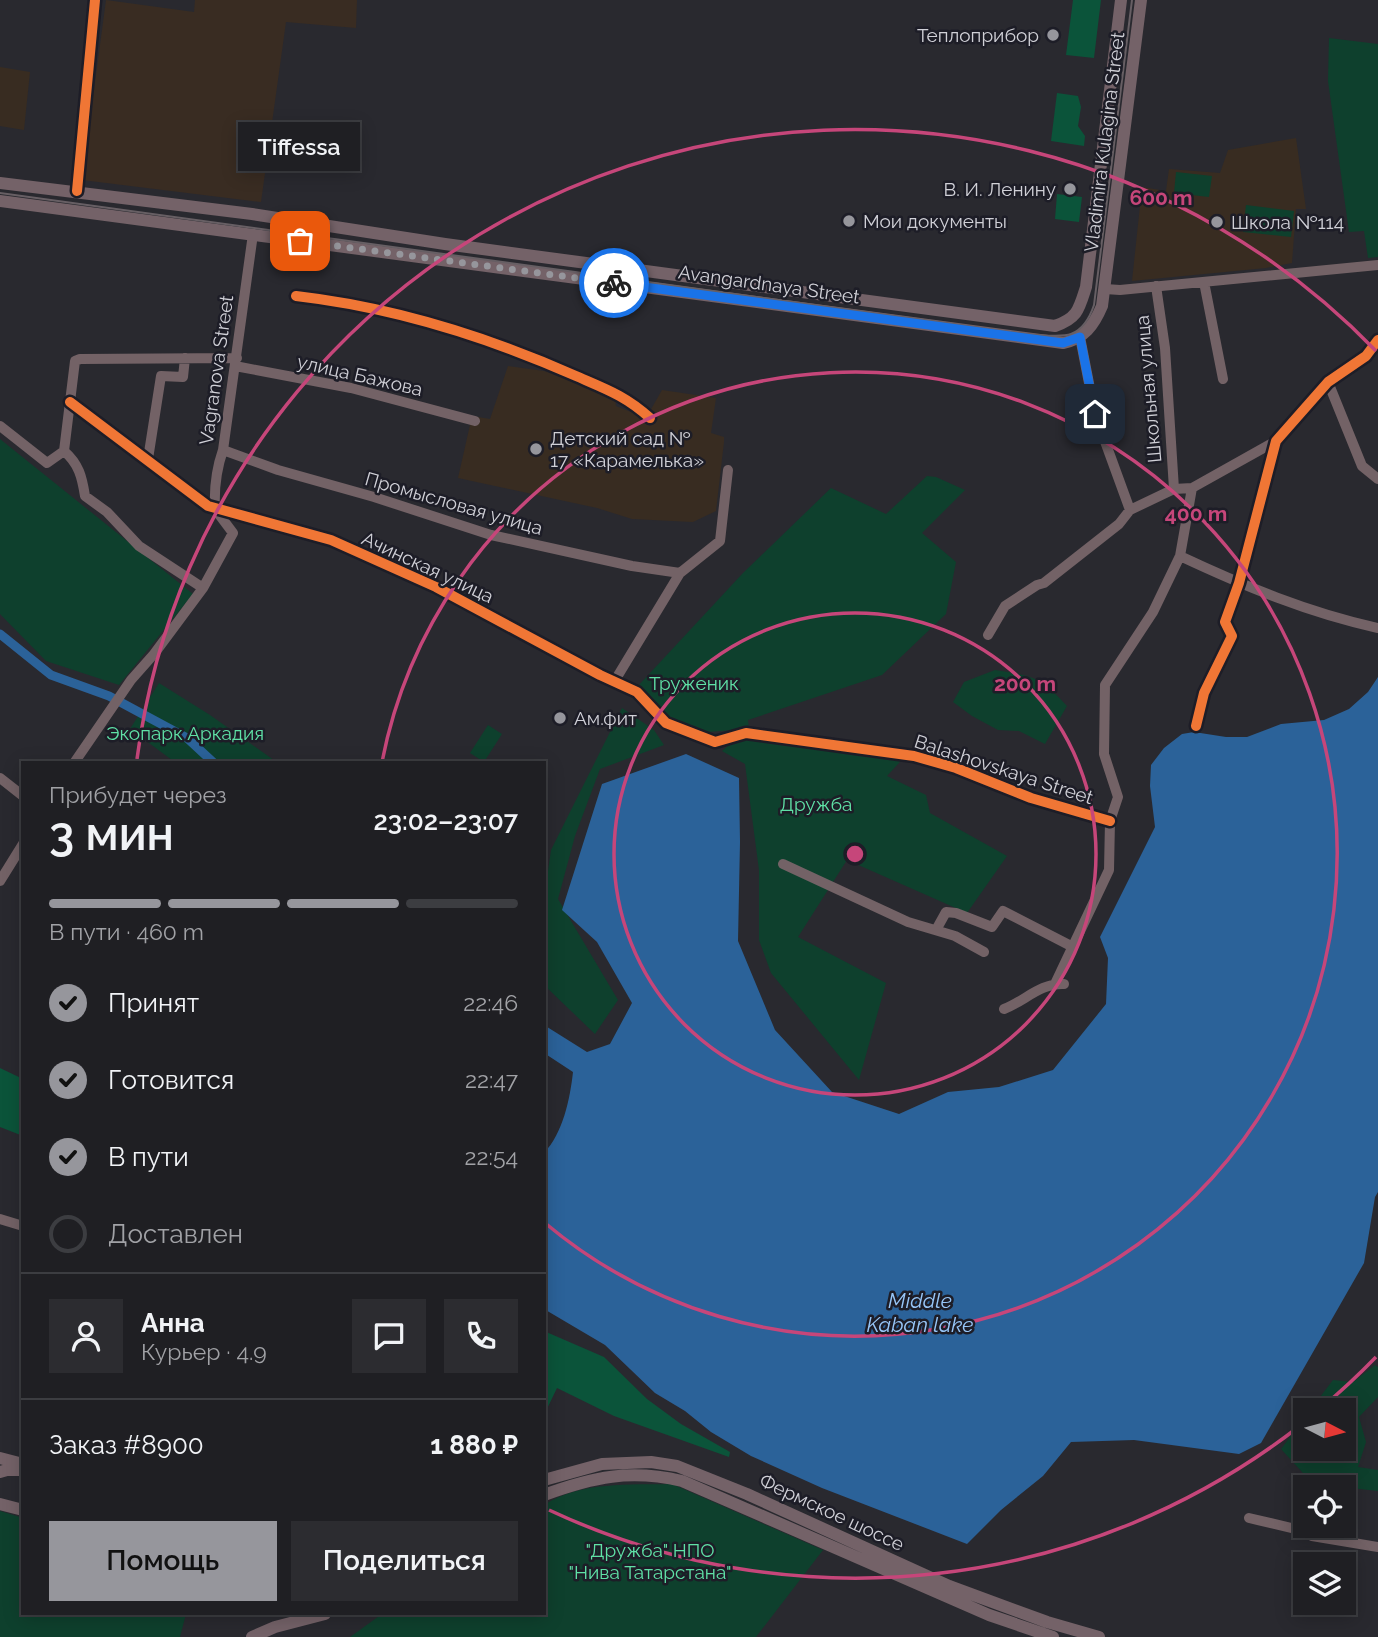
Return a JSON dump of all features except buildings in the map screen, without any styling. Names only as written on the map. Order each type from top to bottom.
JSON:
[{"type":"main road","name":"Vladimira Kulagina Street","points":[[1086,287],[1121,0]]},
{"type":"main road","name":"Vladimira Kulagina Street","points":[[1105,289],[1141,0]]},
{"type":"main road","name":"Avangardnaya Street","points":[[0,183],[252,214],[445,244],[1055,326],[1069,321],[1079,309],[1086,287]]},
{"type":"main road","name":"Avangardnaya Street","points":[[0,201],[1063,343],[1080,337]]},
{"type":"main road","points":[[1080,337],[1096,320],[1105,289]]},
{"type":"main road","points":[[0,1458],[21,1463]]},
{"type":"main road","name":"Фермское шоссе","points":[[546,1479],[602,1464],[625,1461],[677,1466],[747,1494],[949,1586],[1048,1622],[1099,1637]]},
{"type":"main road","points":[[0,1472],[21,1470]]},
{"type":"main road","name":"Фермское шоссе","points":[[546,1494],[579,1482],[622,1475],[647,1475],[682,1481],[989,1615],[1053,1637]]},
{"type":"main road","points":[[3,1504],[21,1509]]},
{"type":"main road","points":[[252,1637],[275,1627],[321,1615]]},
{"type":"street","points":[[77,191],[96,0]]},
{"type":"street","name":"Vagranova Street","points":[[215,509],[214,492],[223,450],[253,234]]},
{"type":"street","points":[[1105,289],[1120,290],[1378,265]]},
{"type":"street","points":[[1204,282],[1223,379]]},
{"type":"street","name":"Школьная улица","points":[[1156,286],[1165,348],[1174,489]]},
{"type":"street","points":[[296,296],[384,312],[471,335],[551,365],[632,401],[650,418]]},
{"type":"street","points":[[1080,337],[1095,414],[1130,510]]},
{"type":"street","points":[[988,635],[1005,606],[1044,583],[1119,524],[1130,510],[1174,489],[1192,488],[1276,440],[1328,382],[1366,356],[1378,340]]},
{"type":"street","points":[[148,459],[161,376],[183,377],[185,358]]},
{"type":"street","name":"улица Бажова","points":[[70,402],[75,362],[80,359],[185,358],[236,362],[351,388],[475,421]]},
{"type":"street","points":[[1328,382],[1362,466],[1378,479]]},
{"type":"street","points":[[0,426],[47,463],[64,451],[70,402],[215,509],[233,533],[203,588],[75,761]]},
{"type":"street","points":[[1196,726],[1204,693],[1232,636],[1225,622],[1239,583],[1276,440]]},
{"type":"street","name":"Промысловая улица","points":[[223,450],[278,470],[374,497],[491,536],[632,566],[680,573]]},
{"type":"street","points":[[64,451],[73,458],[81,472],[85,496],[107,512],[139,546],[203,588]]},
{"type":"street","points":[[614,682],[680,573],[720,541],[728,470]]},
{"type":"street","points":[[1004,1009],[1025,1001],[1030,993],[1059,984],[1109,870],[1110,821],[1118,797],[1104,754],[1105,685],[1153,612],[1180,556],[1192,488]]},
{"type":"street","name":"Ачинская улица","points":[[215,509],[336,542],[436,587],[614,682]]},
{"type":"street","points":[[1180,556],[1239,583],[1336,619],[1378,628]]},
{"type":"street","name":"Balashovskaya Street","points":[[614,682],[637,692],[666,723],[715,742],[746,733],[914,756],[956,768],[1031,798],[1110,821]]},
{"type":"street","points":[[0,778],[21,794]]},
{"type":"street","points":[[0,881],[21,847]]},
{"type":"street","points":[[783,864],[908,922],[955,936],[984,952]]},
{"type":"street","points":[[936,930],[946,912],[956,913],[992,927],[1003,911],[1073,947]]},
{"type":"street","points":[[0,1219],[21,1225]]},
{"type":"street","points":[[1249,1518],[1308,1532],[1312,1536],[1378,1547]]},
{"type":"shaded area","points":[[106,0],[194,12],[195,0],[357,0],[356,28],[286,22],[261,202],[82,180]]},
{"type":"shaded area","points":[[0,67],[30,72],[24,130],[0,126]]},
{"type":"shaded area","name":"Школа №114","points":[[1296,138],[1306,209],[1296,209],[1292,263],[1132,281],[1142,187],[1166,191],[1169,169],[1220,173],[1228,150]]},
{"type":"shaded area","points":[[508,366],[544,371],[615,397],[616,406],[646,418],[662,390],[716,398],[711,433],[724,437],[724,442],[716,511],[693,522],[632,519],[597,508],[458,478],[472,416],[490,419]]},
{"type":"green space","points":[[1073,0],[1101,0],[1094,58],[1066,55]]},
{"type":"green space","points":[[1329,38],[1378,44],[1378,257],[1368,258],[1364,231],[1349,232],[1328,81]]},
{"type":"green space","points":[[1057,93],[1078,96],[1081,107],[1078,126],[1085,136],[1084,146],[1051,141]]},
{"type":"green space","points":[[1176,172],[1212,176],[1209,197],[1174,193]]},
{"type":"green space","points":[[1057,194],[1082,197],[1079,222],[1055,219]]},
{"type":"green space","points":[[1246,205],[1294,211],[1291,237],[1243,232]]},
{"type":"green space","points":[[0,439],[193,594],[119,685],[46,661],[0,614]]},
{"type":"green space","points":[[927,476],[936,477],[965,490],[922,533],[956,562],[946,614],[882,675],[748,720],[749,728],[910,751],[887,776],[926,795],[930,813],[1007,856],[967,913],[847,860],[798,937],[886,983],[859,1080],[771,973],[759,940],[759,870],[745,764],[722,751],[747,729],[708,732],[659,713],[637,687],[743,573],[831,488],[886,514]]},
{"type":"green space","points":[[995,670],[1036,679],[1067,706],[1045,744],[1019,731],[998,730],[953,702],[964,682]]},
{"type":"green space","name":"Экопарк Аркадия","points":[[159,683],[275,761],[173,761],[130,729]]},
{"type":"green space","points":[[622,708],[654,730],[664,745],[600,769],[575,836],[558,899],[618,1000],[595,1034],[546,987],[546,885],[551,850]]},
{"type":"green space","points":[[488,725],[502,734],[485,761],[470,753]]},
{"type":"green space","points":[[0,1068],[21,1078],[21,1135],[0,1127]]},
{"type":"green space","points":[[546,1332],[604,1357],[647,1399],[681,1424],[730,1452],[729,1457],[614,1416],[557,1388],[546,1411]]},
{"type":"green space","points":[[1375,1365],[1378,1367],[1378,1397],[1359,1417],[1366,1442],[1358,1467],[1378,1470],[1378,1491],[1356,1489],[1356,1475],[1305,1475],[1281,1449],[1293,1433],[1293,1461],[1356,1461],[1356,1398],[1319,1398],[1333,1380],[1353,1382]]},
{"type":"green space","name":"\"Дружба\" НПО \"Нива Татарстана\"","points":[[672,1484],[823,1550],[756,1637],[350,1637],[381,1615],[546,1615],[546,1504],[558,1497],[590,1488]]},
{"type":"green space","points":[[0,1511],[21,1517],[21,1615],[186,1615],[180,1637],[0,1637]]},
{"type":"water","name":"Middle Kaban lake","points":[[1378,677],[1378,1192],[1364,1263],[1261,1443],[1239,1454],[1134,1440],[1071,1442],[1043,1476],[1001,1510],[967,1544],[822,1488],[751,1456],[655,1393],[605,1345],[546,1310],[546,1151],[561,1126],[573,1072],[546,1054],[546,1026],[587,1052],[610,1044],[632,1003],[597,942],[562,910],[602,784],[686,754],[739,778],[738,941],[775,1030],[832,1092],[899,1114],[948,1092],[999,1087],[1053,1070],[1106,1004],[1108,958],[1100,937],[1155,827],[1150,786],[1151,765],[1164,748],[1182,734],[1194,732],[1247,737],[1281,724],[1324,720],[1349,709],[1368,692]]},
{"type":"waterway","points":[[0,634],[51,675],[109,696],[187,738],[212,761]]},
{"type":"tram line","points":[[0,193],[1007,332],[1061,336],[1080,329],[1094,305],[1132,0]]},
{"type":"cycle path","points":[[77,191],[95,0]]},
{"type":"cycle path","points":[[296,296],[404,316],[474,336],[606,389],[624,398],[650,418]]},
{"type":"cycle path","points":[[1196,726],[1204,693],[1232,636],[1225,622],[1239,583],[1276,441],[1328,382],[1366,356],[1378,340]]},
{"type":"cycle path","points":[[70,402],[208,506],[331,540],[436,587],[637,692],[666,723],[715,742],[746,733],[914,756],[956,768],[1031,798],[1110,821]]},
{"type":"way so far","points":[[300,241],[614,283]]},
{"type":"place","name":"Теплоприбор","points":[[1053,35]]},
{"type":"place","name":"В. И. Ленину","points":[[1070,189]]},
{"type":"place","name":"Мои документы","points":[[849,221]]},
{"type":"place","name":"Школа №114","points":[[1217,222]]},
{"type":"place","name":"Tiffessa","points":[[300,241]]},
{"type":"place","name":"Детский сад № 17 «Карамелька»","points":[[536,449]]},
{"type":"place","name":"Ам.фит","points":[[560,718]]},
{"type":"route","points":[[614,283],[1063,343],[1080,337],[1095,414]]},
{"type":"park label","name":"Труженик","points":[[694,683]]},
{"type":"park label","name":"Дружба","points":[[816,804]]}]
